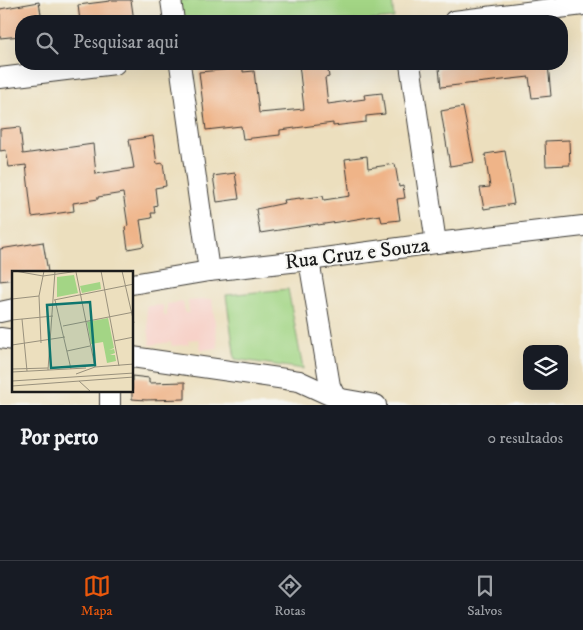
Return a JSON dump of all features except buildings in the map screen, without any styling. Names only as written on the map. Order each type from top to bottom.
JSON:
[{"type":"street","points":[[171,0],[173,15]]},
{"type":"street","points":[[502,15],[583,5]]},
{"type":"street","points":[[0,78],[66,70]]},
{"type":"street","points":[[181,70],[209,271]]},
{"type":"street","points":[[411,70],[436,243]]},
{"type":"street","name":"Rua Cruz e Souza","points":[[134,284],[209,271],[583,226]]},
{"type":"street","points":[[310,260],[330,386],[337,401]]},
{"type":"street","points":[[134,357],[299,381],[337,401],[376,405]]},
{"type":"street","points":[[110,392],[110,405]]},
{"type":"shaded area","points":[[212,299],[218,348],[201,350],[199,339],[188,340],[189,344],[172,346],[171,342],[150,345],[146,306],[163,305],[164,316],[167,316],[167,304],[183,302],[185,313],[189,313],[188,301]]},
{"type":"green space","points":[[178,0],[392,0],[394,15],[179,15]]},
{"type":"green space","points":[[288,289],[303,369],[235,359],[226,295]]}]
